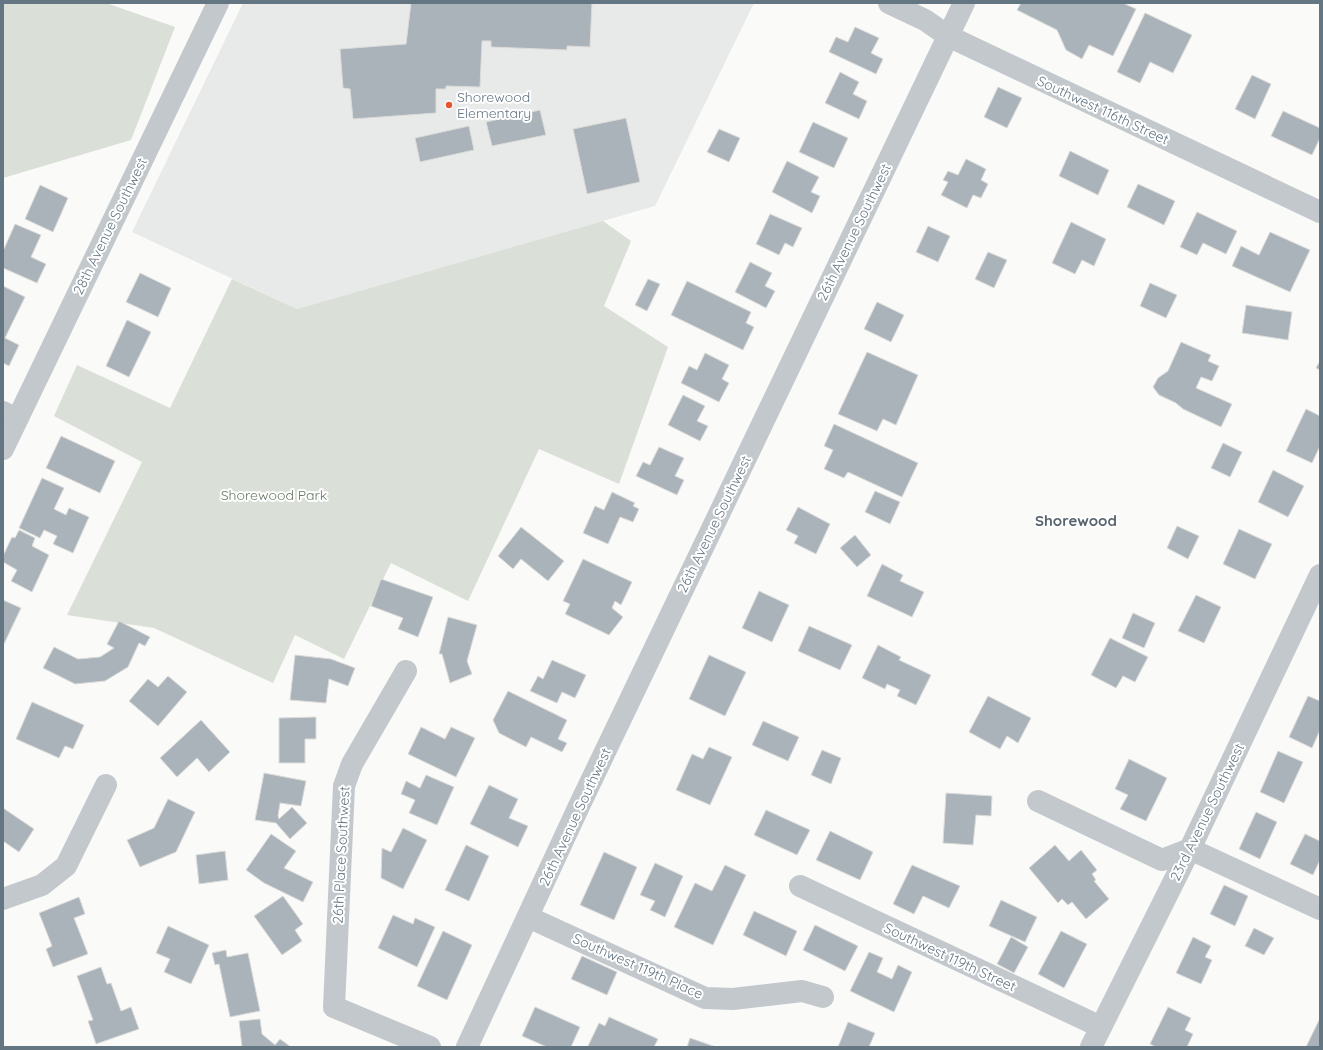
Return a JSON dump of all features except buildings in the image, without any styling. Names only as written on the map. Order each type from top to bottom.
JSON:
[{"type":"street","name":"28th Avenue Southwest","points":[[3,449],[10,416],[218,3]]},
{"type":"street","name":"Southwest 116th Street","points":[[889,3],[925,20],[948,36],[1320,212]]},
{"type":"street","name":"26th Avenue Southwest","points":[[473,1045],[528,917],[580,804],[964,3]]},
{"type":"street","name":"23rd Avenue Southwest","points":[[1091,1047],[1190,850],[1320,575]]},
{"type":"street","name":"26th Place Southwest","points":[[406,671],[352,764],[344,786],[334,1007],[430,1047]]},
{"type":"street","points":[[3,899],[42,884],[66,866],[106,785]]},
{"type":"street","points":[[1038,801],[1162,860],[1190,850],[1320,909]]},
{"type":"street","name":"Southwest 119th Street","points":[[800,886],[1101,1027]]},
{"type":"street","name":"Southwest 119th Place","points":[[528,917],[705,998],[733,999],[802,991],[823,997]]},
{"type":"shaded area","name":"Shorewood Elementary","points":[[243,3],[754,3],[655,206],[297,309],[132,232]]},
{"type":"green space","points":[[3,3],[106,3],[175,27],[131,140],[3,178]]},
{"type":"green space","name":"Shorewood Park","points":[[603,221],[631,241],[604,306],[668,347],[619,484],[539,449],[468,601],[391,563],[344,659],[295,635],[273,683],[154,628],[67,615],[142,462],[54,416],[77,365],[170,408],[232,279],[297,309]]},
{"type":"place","name":"Shorewood Elementary","points":[[449,105]]},
{"type":"district","name":"Shorewood","points":[[1076,521]]}]
